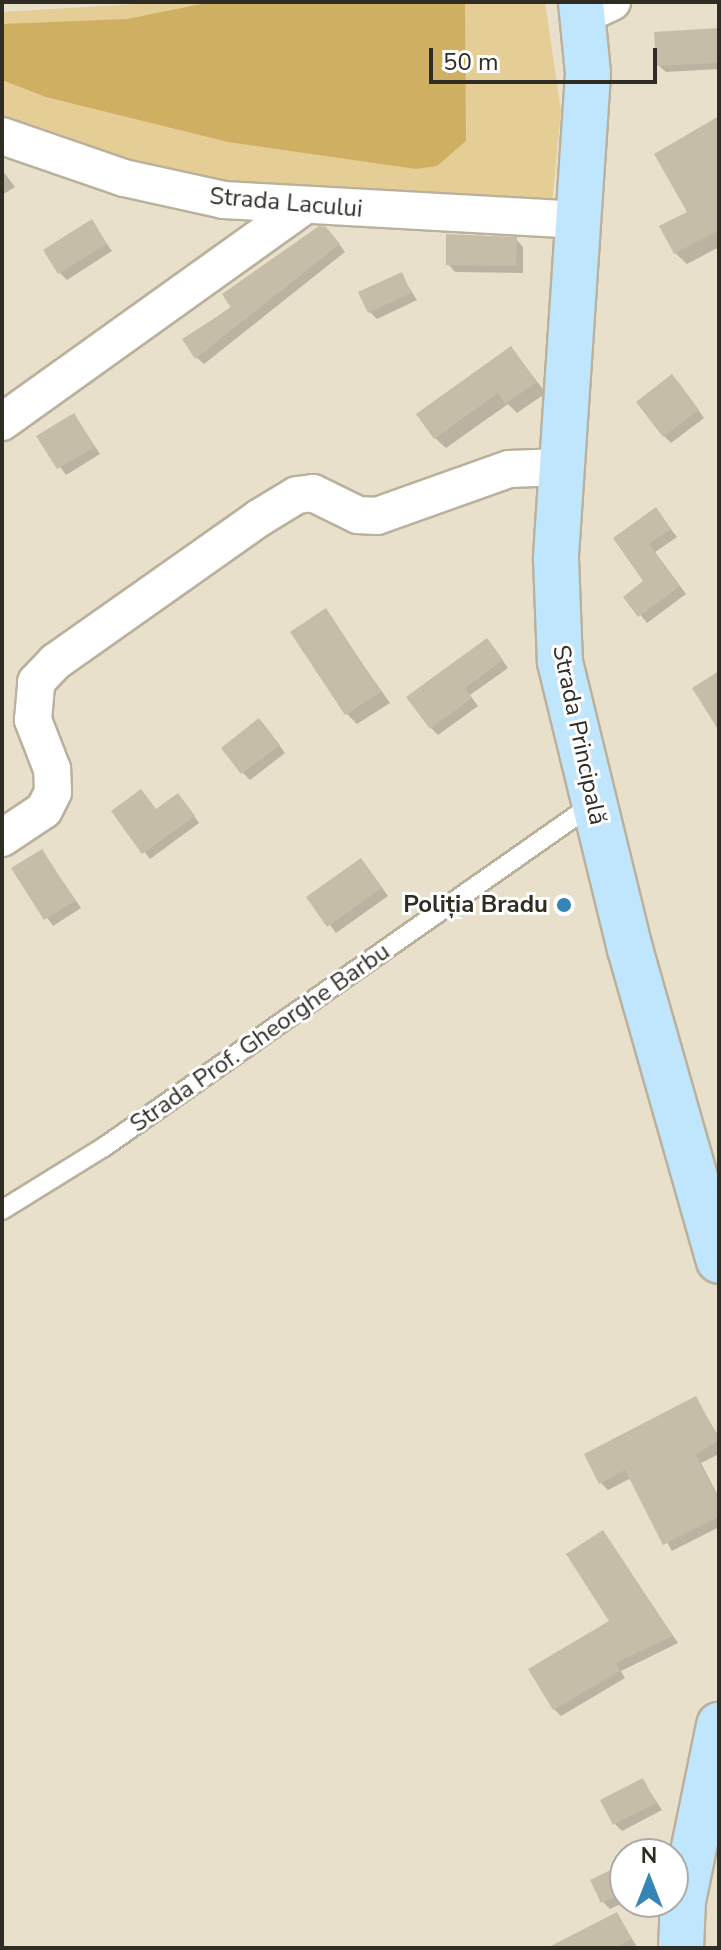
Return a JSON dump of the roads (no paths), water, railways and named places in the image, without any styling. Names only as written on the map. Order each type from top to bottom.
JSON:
[{"type":"main road","name":"Strada Principală","points":[[592,6],[563,467],[557,625],[593,804],[674,1115],[719,1261]]},
{"type":"main road","points":[[681,1948],[683,1901],[719,1725]]},
{"type":"street","name":"Strada Lacului","points":[[2,136],[124,178],[224,200],[301,208],[580,220]]},
{"type":"street","points":[[2,422],[301,208]]},
{"type":"street","points":[[2,838],[44,810],[53,792],[52,769],[33,720],[36,682],[55,662],[259,518],[297,495],[313,493],[358,515],[377,516],[509,469],[563,467]]},
{"type":"lane","name":"Strada Prof. Gheorghe Barbu","points":[[2,1210],[104,1147],[593,804]]},
{"type":"place","name":"Poliția Bradu","points":[[564,905]]}]
